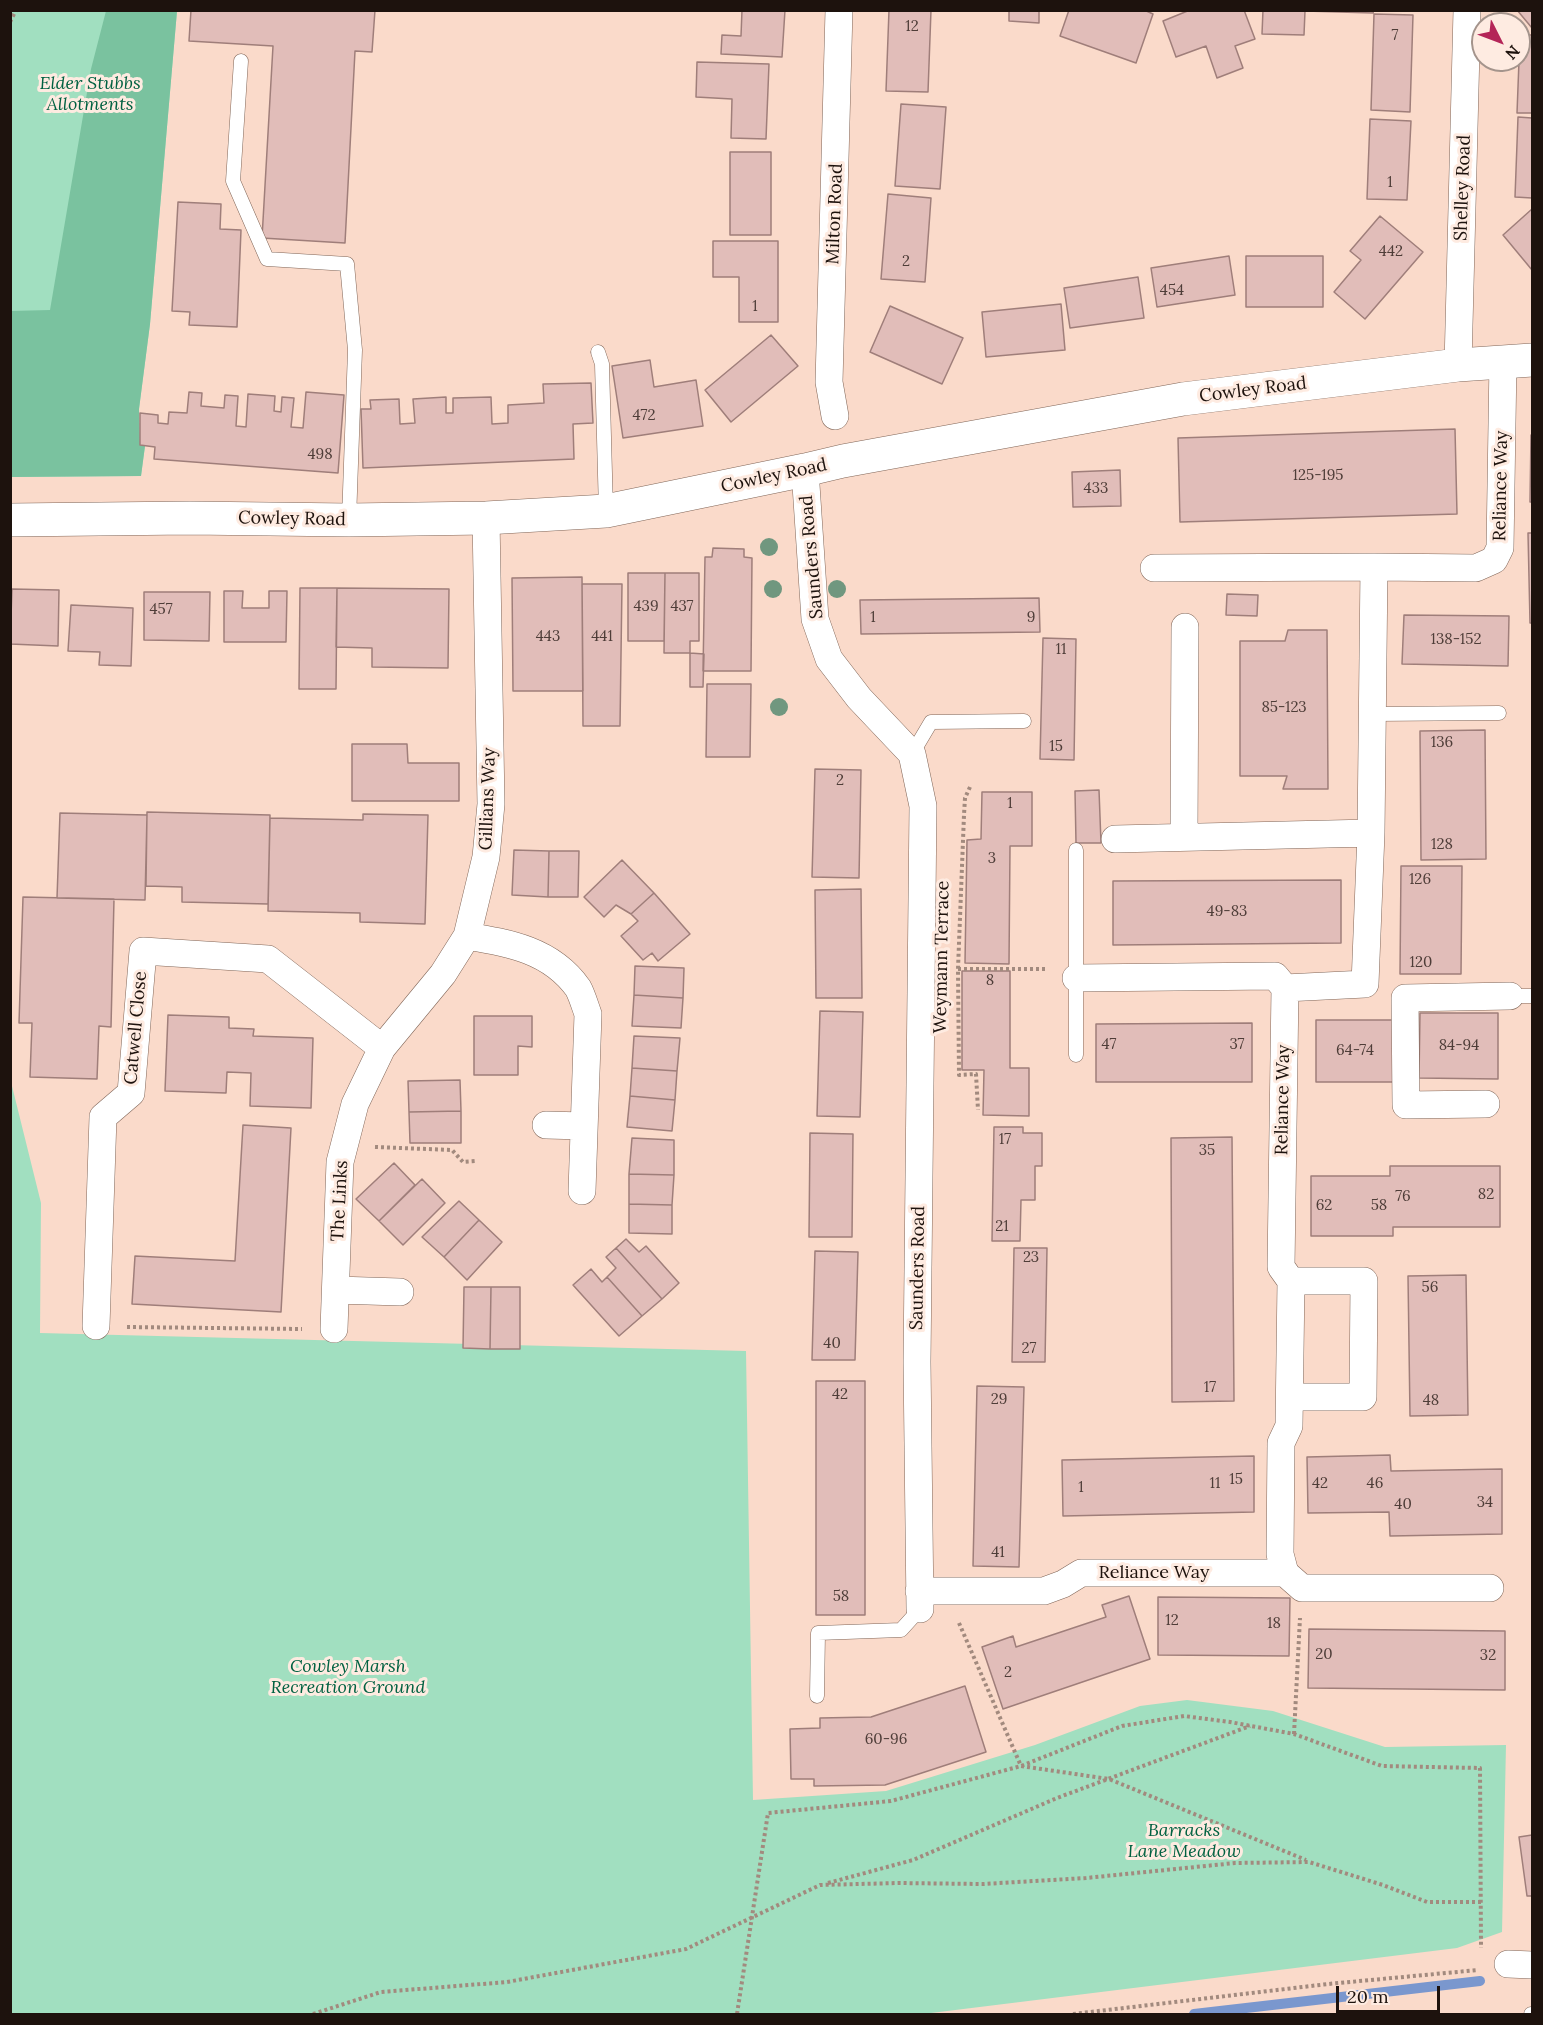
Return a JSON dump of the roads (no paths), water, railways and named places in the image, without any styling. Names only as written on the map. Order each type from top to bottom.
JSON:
[{"type":"main road","name":"Cowley Road","points":[[10,520],[486,518],[606,511],[843,461],[1183,399],[1458,365],[1518,361]]},
{"type":"street","name":"Milton Road","points":[[835,416],[829,382],[839,10]]},
{"type":"street","name":"Shelley Road","points":[[1458,365],[1467,10]]},
{"type":"street","name":"Reliance Way","points":[[1154,568],[1476,568],[1494,560],[1500,548],[1518,361]]},
{"type":"street","name":"Saunders Road","points":[[805,470],[815,619],[829,659],[859,698],[912,754],[923,806],[917,1362],[919,1600]]},
{"type":"street","name":"Gillians Way","points":[[382,1048],[443,974],[467,936],[486,857],[491,804],[486,518]]},
{"type":"street","points":[[1365,984],[1371,833],[1374,567]]},
{"type":"street","points":[[1184,837],[1185,627]]},
{"type":"street","points":[[1115,839],[1371,833]]},
{"type":"street","points":[[467,936],[515,944],[551,961],[578,989],[588,1014],[582,1191]]},
{"type":"street","name":"Catwell Close","points":[[96,1326],[103,1117],[131,1093],[143,951],[268,959],[382,1048]]},
{"type":"street","points":[[1076,974],[1275,976],[1285,988],[1365,984],[1380,993],[1405,998],[1521,996]]},
{"type":"street","name":"Reliance Way","points":[[1285,988],[1281,1267],[1291,1281],[1290,1396],[1289,1426],[1281,1443],[1280,1554],[1294,1580]]},
{"type":"street","points":[[1405,998],[1406,1105],[1486,1104]]},
{"type":"street","name":"The Links","points":[[334,1329],[340,1162],[355,1104],[382,1048]]},
{"type":"street","points":[[546,1125],[584,1126]]},
{"type":"street","points":[[1290,1396],[1363,1397],[1364,1305],[1364,1281],[1291,1281]]},
{"type":"street","points":[[336,1290],[400,1292]]},
{"type":"street","name":"Reliance Way","points":[[919,1600],[1044,1591],[1063,1584],[1082,1573],[1490,1588]]},
{"type":"lane","points":[[241,61],[233,181],[267,259],[347,264],[356,350],[349,520]]},
{"type":"lane","points":[[598,352],[602,364],[606,511]]},
{"type":"lane","points":[[1373,714],[1499,713]]},
{"type":"lane","points":[[912,754],[931,722],[1024,721]]},
{"type":"lane","points":[[1076,850],[1076,1055]]},
{"type":"lane","points":[[817,1696],[818,1633],[901,1630],[919,1600]]},
{"type":"waterway","points":[[1194,2014],[1480,1981]]},
{"type":"park label","name":"Elder Stubbs Allotments","points":[[90,94]]},
{"type":"park label","name":"Cowley Marsh Recreation Ground","points":[[348,1677]]},
{"type":"park label","name":"Barracks Lane Meadow","points":[[1184,1841]]}]
